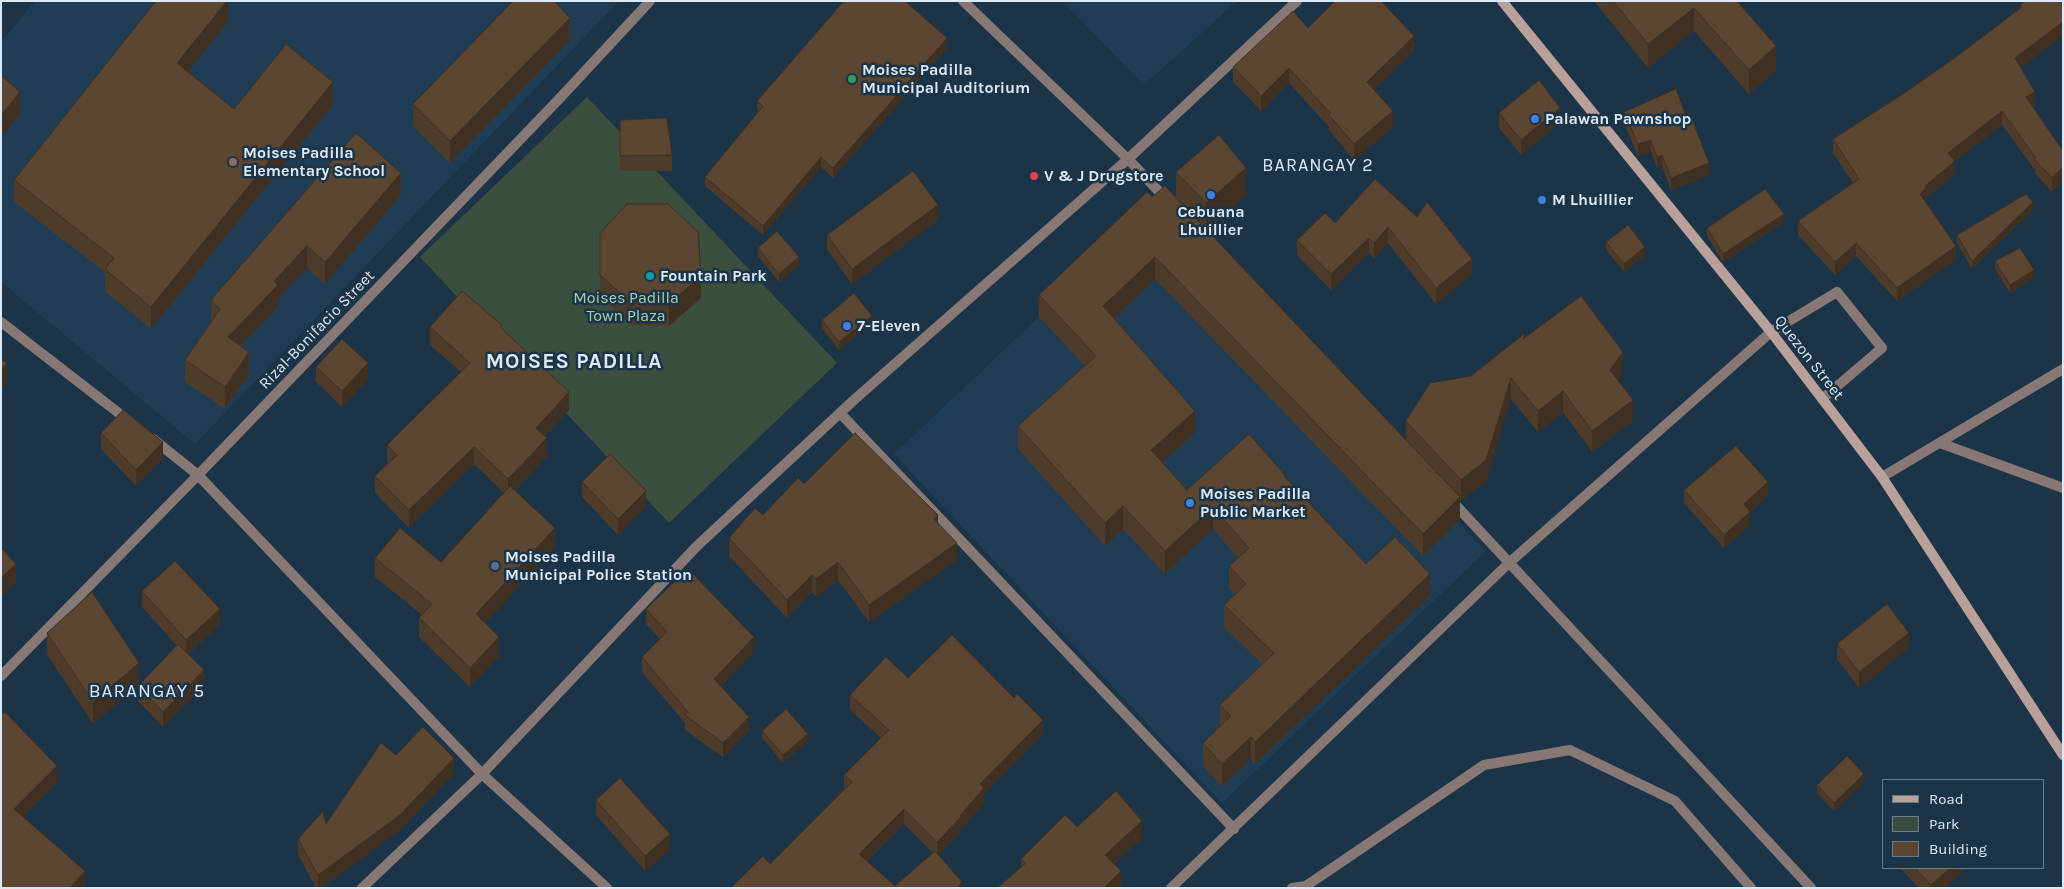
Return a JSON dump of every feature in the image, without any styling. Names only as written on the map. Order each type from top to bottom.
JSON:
[{"type":"main road","name":"Quezon Street","points":[[1507,3],[1771,332],[1882,477],[2063,755]]},
{"type":"street","name":"Rizal-Bonifacio Street","points":[[1,676],[198,475],[561,97],[650,1]]},
{"type":"street","points":[[963,1],[1128,159],[1176,209]]},
{"type":"street","points":[[362,888],[482,774],[697,546],[840,413],[1128,159],[1297,1]]},
{"type":"street","points":[[1171,888],[1510,562],[1771,332],[1837,292],[1882,348],[1822,399]]},
{"type":"street","points":[[1,322],[198,475],[482,774],[607,888]]},
{"type":"street","points":[[1882,477],[2063,369]]},
{"type":"street","points":[[840,413],[1234,829]]},
{"type":"street","points":[[1940,443],[2063,488]]},
{"type":"street","points":[[1442,490],[1811,888]]},
{"type":"street","points":[[1292,888],[1306,886],[1484,765],[1570,750],[1676,801],[1751,888]]},
{"type":"shaded area","name":"Moises Padilla Elementary School","points":[[35,1],[619,1],[195,444],[1,282],[1,42]]},
{"type":"shaded area","points":[[1062,1],[1237,1],[1144,85]]},
{"type":"shaded area","name":"Moises Padilla Public Market","points":[[1160,202],[1486,551],[1222,803],[894,454]]},
{"type":"green space","name":"Moises Padilla Town Plaza","points":[[587,97],[837,363],[669,523],[420,257]]},
{"type":"building","points":[[156,1],[227,1],[177,63],[234,109],[286,44],[333,82],[151,307],[105,269],[114,258],[14,180]]},
{"type":"building","points":[[513,1],[554,1],[570,18],[450,141],[413,104]]},
{"type":"building","name":"Moises Padilla Municipal Auditorium","points":[[844,1],[905,1],[947,38],[833,168],[821,157],[763,226],[705,177],[763,106],[757,101]]},
{"type":"building","points":[[1335,1],[1381,1],[1414,36],[1367,82],[1393,111],[1354,144],[1329,115],[1330,113],[1289,68],[1261,96],[1233,67],[1293,11],[1308,28]]},
{"type":"building","points":[[1613,1],[1737,1],[1776,46],[1749,70],[1694,8],[1648,44]]},
{"type":"building","points":[[2025,1],[2063,1],[2063,22],[2015,58],[2035,92],[2026,97],[2063,151],[2063,167],[2052,178],[2035,160],[2036,158],[2002,111],[1948,153],[1955,161],[1925,186],[1926,188],[1920,194],[1956,246],[1897,288],[1856,243],[1835,262],[1798,221],[1859,179],[1833,139],[1956,57],[2022,7],[2020,5]]},
{"type":"building","points":[[1,75],[20,92],[1,115]]},
{"type":"building","points":[[1539,80],[1560,108],[1521,140],[1499,113]]},
{"type":"building","points":[[1676,89],[1688,121],[1692,119],[1709,163],[1671,178],[1662,155],[1657,157],[1651,140],[1638,144],[1624,112]]},
{"type":"building","points":[[667,118],[672,155],[620,156],[620,120]]},
{"type":"building","points":[[356,133],[401,173],[325,262],[307,246],[274,281],[278,285],[228,337],[249,352],[225,387],[185,360],[220,309],[211,300]]},
{"type":"building","points":[[1219,135],[1246,168],[1206,203],[1176,172]]},
{"type":"building","points":[[913,171],[938,205],[852,269],[827,235]]},
{"type":"building","points":[[1375,179],[1417,217],[1427,202],[1472,259],[1436,288],[1388,227],[1374,243],[1369,238],[1331,274],[1297,240],[1325,213],[1335,223]]},
{"type":"building","points":[[1165,186],[1460,497],[1423,534],[1155,257],[1103,306],[1195,411],[1151,450],[1187,490],[1249,434],[1284,476],[1366,564],[1395,537],[1430,574],[1255,742],[1251,737],[1222,764],[1203,743],[1231,716],[1220,705],[1274,653],[1224,605],[1246,584],[1229,566],[1249,548],[1213,507],[1165,551],[1123,506],[1105,523],[1018,426],[1096,356],[1039,295],[1147,192],[1152,197]]},
{"type":"building","points":[[1765,189],[1784,214],[1723,254],[1707,228]]},
{"type":"building","points":[[2026,194],[2033,202],[1972,261],[1957,235]]},
{"type":"building","name":"Fountain Park","points":[[627,204],[668,204],[698,232],[701,276],[669,304],[631,303],[600,275],[600,233]]},
{"type":"building","points":[[1628,225],[1645,247],[1624,264],[1606,242]]},
{"type":"building","points":[[777,231],[799,257],[779,274],[758,248]]},
{"type":"building","points":[[2020,248],[2034,270],[2010,285],[1995,261]]},
{"type":"building","points":[[462,291],[502,325],[500,327],[569,392],[536,428],[547,438],[508,479],[474,447],[409,510],[375,476],[397,455],[387,445],[470,363],[430,327]]},
{"type":"building","name":"7-Eleven","points":[[854,293],[872,316],[839,342],[822,320]]},
{"type":"building","points":[[1581,296],[1623,352],[1610,370],[1633,400],[1592,431],[1563,391],[1538,411],[1511,378],[1486,460],[1461,480],[1406,421],[1430,383],[1471,376],[1525,333],[1523,339]]},
{"type":"building","points":[[342,339],[368,363],[342,391],[316,367]]},
{"type":"building","points":[[1,359],[7,363],[1,370]]},
{"type":"building","points":[[123,410],[163,442],[136,470],[101,433]]},
{"type":"building","points":[[855,433],[938,515],[934,519],[957,543],[869,605],[838,562],[816,579],[812,575],[787,600],[729,538],[755,508],[763,515],[798,478],[804,484]]},
{"type":"building","points":[[1736,446],[1768,482],[1744,504],[1750,512],[1724,535],[1684,490]]},
{"type":"building","points":[[610,454],[646,491],[618,519],[582,482]]},
{"type":"building","points":[[510,486],[555,528],[476,614],[499,637],[470,668],[419,618],[432,604],[375,558],[400,528],[441,562]]},
{"type":"building","points":[[1,548],[16,564],[1,578]]},
{"type":"building","points":[[175,561],[220,609],[186,640],[142,591]]},
{"type":"building","points":[[688,569],[754,637],[714,679],[749,717],[723,743],[685,715],[688,712],[642,657],[667,632],[646,609]]},
{"type":"building","points":[[92,592],[139,663],[93,702],[47,633]]},
{"type":"building","points":[[1887,604],[1909,633],[1859,672],[1837,644]]},
{"type":"building","points":[[952,635],[1014,698],[1017,694],[1043,720],[980,784],[984,788],[961,817],[937,842],[904,809],[859,854],[895,886],[935,851],[962,882],[957,888],[731,888],[763,856],[770,864],[852,782],[844,775],[889,730],[850,695],[886,657],[908,678]]},
{"type":"building","points":[[178,644],[204,670],[163,712],[138,686]]},
{"type":"building","points":[[786,709],[808,734],[783,755],[762,731]]},
{"type":"building","points":[[5,712],[57,766],[14,809],[85,871],[70,888],[1,888],[1,715]]},
{"type":"building","points":[[423,727],[454,758],[400,815],[318,875],[298,839],[323,811],[326,824],[381,743],[396,755]]},
{"type":"building","points":[[1847,756],[1864,774],[1834,803],[1817,785]]},
{"type":"building","points":[[620,778],[670,834],[645,856],[596,800]]},
{"type":"building","points":[[1116,791],[1142,821],[1105,855],[1121,871],[1104,888],[997,888],[1026,863],[1021,859],[1065,815],[1077,827]]},
{"type":"building","points":[[1916,869],[1949,869],[1931,885]]},
{"type":"place","name":"Moises Padilla Municipal Auditorium","points":[[852,79]]},
{"type":"place","name":"Palawan Pawnshop","points":[[1535,119]]},
{"type":"place","name":"Moises Padilla Elementary School","points":[[233,162]]},
{"type":"place","name":"V & J Drugstore","points":[[1034,176]]},
{"type":"place","name":"Cebuana Lhuillier","points":[[1211,195]]},
{"type":"place","name":"M Lhuillier","points":[[1542,200]]},
{"type":"place","name":"Fountain Park","points":[[650,276]]},
{"type":"place","name":"7-Eleven","points":[[847,326]]},
{"type":"place","name":"Moises Padilla Public Market","points":[[1190,503]]},
{"type":"place","name":"Moises Padilla Municipal Police Station","points":[[495,566]]},
{"type":"district","name":"BARANGAY 2","points":[[1318,166]]},
{"type":"district","name":"MOISES PADILLA","points":[[574,362]]},
{"type":"district","name":"BARANGAY 5","points":[[147,692]]}]
